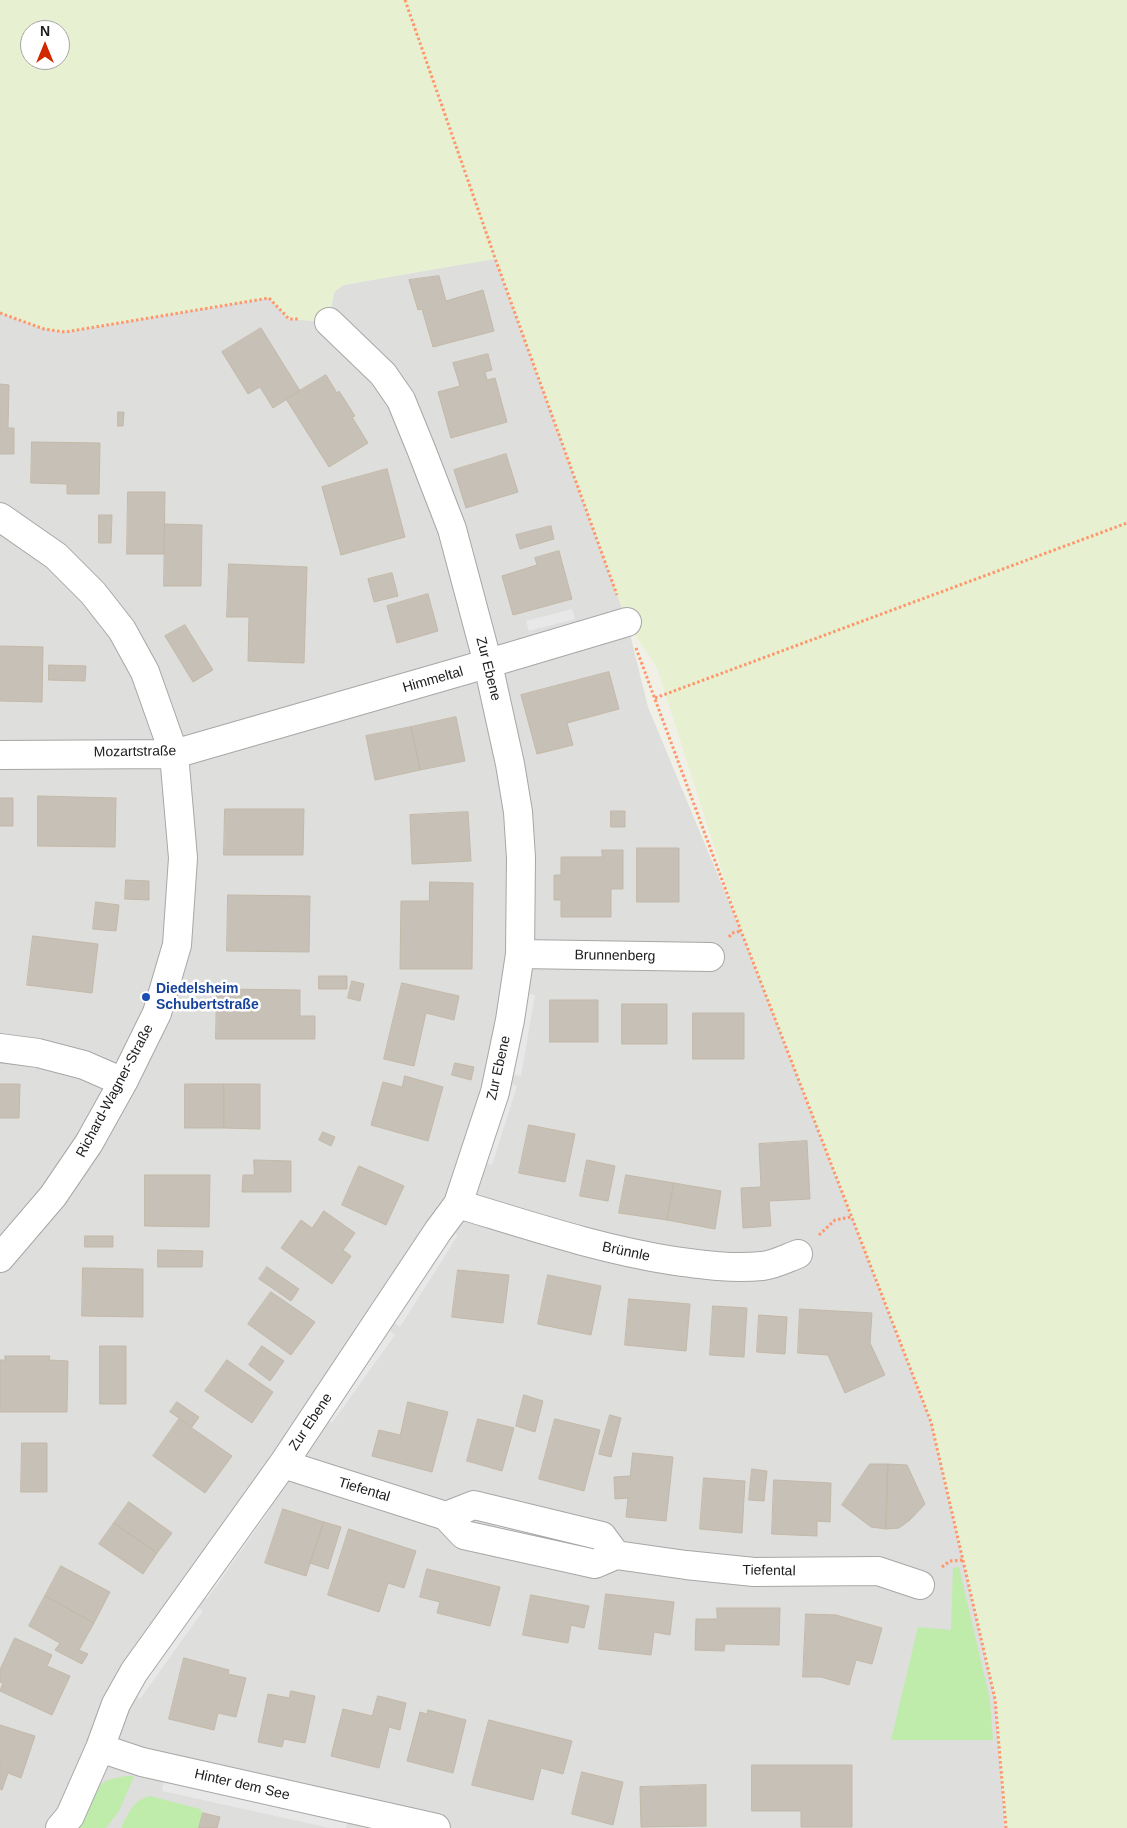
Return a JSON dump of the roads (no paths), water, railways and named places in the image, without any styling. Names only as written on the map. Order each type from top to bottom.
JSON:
[{"type":"street","name":"Zur Ebene","points":[[60,1828],[70,1816],[100,1748],[116,1704],[134,1672],[283,1464],[438,1231],[458,1204],[495,1092],[510,1020],[520,954],[522,858],[518,812],[510,764],[488,664],[452,529],[400,400],[383,374],[329,322]]},
{"type":"street","name":"Richard-Wagner-Straße","points":[[0,518],[56,556],[93,593],[122,630],[145,672],[174,754],[183,858],[177,945],[157,1013],[123,1082],[73,1169],[53,1196],[0,1258]]},
{"type":"street","name":"Himmeltal","points":[[296,718],[488,664],[627,622]]},
{"type":"street","name":"Mozartstraße","points":[[0,755],[174,754],[296,718]]},
{"type":"street","name":"Brunnenberg","points":[[520,954],[710,958]]},
{"type":"street","points":[[0,1048],[38,1053],[84,1065],[123,1082]]},
{"type":"street","name":"Brünnle","points":[[458,1204],[537,1229],[620,1252],[704,1265],[733,1267],[764,1266],[798,1254]]},
{"type":"street","name":"Tiefental","points":[[283,1464],[446,1516],[464,1535],[595,1564],[616,1555],[754,1572],[878,1571],[920,1584]]},
{"type":"street","name":"Hinter dem See","points":[[100,1748],[142,1762],[384,1822],[436,1828]]},
{"type":"place","name":"Diedelsheim Schubertstraße","points":[[146,997]]}]
